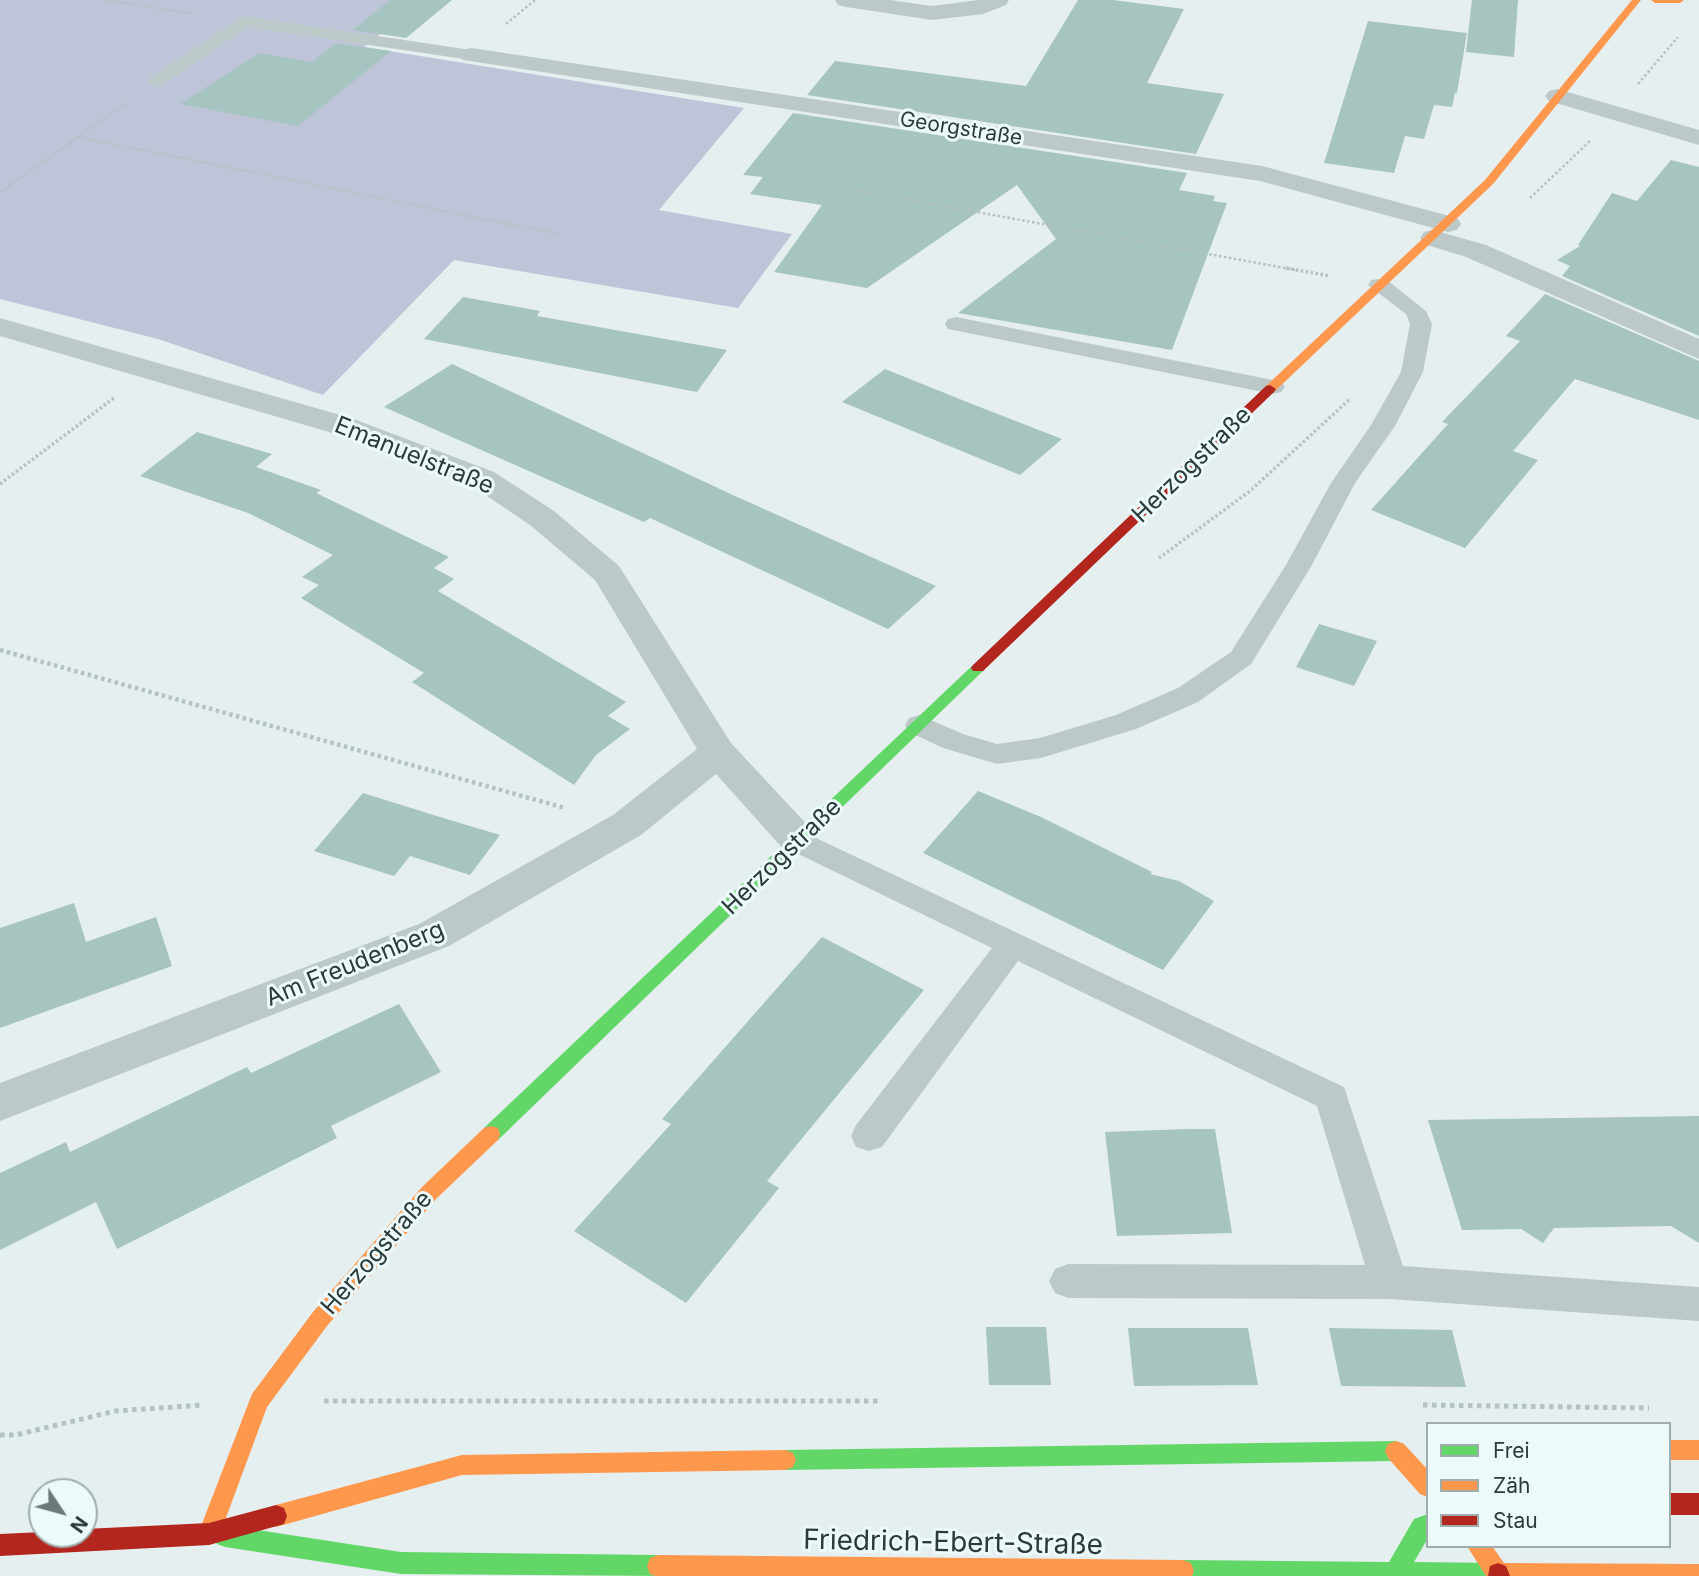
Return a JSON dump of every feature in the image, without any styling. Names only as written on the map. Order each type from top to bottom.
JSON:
[{"type":"main road","name":"Herzogstraße","points":[[209,1534],[259,1401],[320,1319],[429,1193],[1379,285],[1441,231],[1489,182],[1637,0]]},
{"type":"main road","points":[[1655,0],[1680,0]]},
{"type":"main road","points":[[1671,1450],[1699,1450]]},
{"type":"main road","points":[[1396,1451],[1426,1484]]},
{"type":"main road","name":"Friedrich-Ebert-Straße","points":[[209,1534],[462,1465],[1417,1451]]},
{"type":"main road","points":[[1671,1504],[1699,1504]]},
{"type":"main road","points":[[1393,1574],[1422,1527],[1426,1526]]},
{"type":"main road","name":"Friedrich-Ebert-Straße","points":[[0,1545],[209,1534],[401,1563],[500,1570],[1699,1575]]},
{"type":"main road","points":[[1479,1548],[1499,1575]]},
{"type":"street","points":[[846,0],[932,13],[975,9],[998,0]]},
{"type":"street","name":"Georgstraße","points":[[471,55],[1262,174],[1441,231]]},
{"type":"street","points":[[1557,96],[1699,138]]},
{"type":"street","points":[[1441,231],[1476,251],[1699,350]]},
{"type":"street","name":"Emanuelstraße","points":[[0,327],[340,425],[483,479],[542,518],[607,573],[718,752],[799,841]]},
{"type":"street","name":"Am Freudenberg","points":[[0,1102],[434,935],[627,825],[718,752]]},
{"type":"lane","points":[[157,81],[244,21],[471,55]]},
{"type":"lane","points":[[919,725],[953,741],[997,754],[1041,748],[1126,722],[1188,695],[1241,657],[1299,565],[1343,483],[1383,426],[1412,372],[1421,324],[1415,311],[1379,285]]},
{"type":"lane","points":[[956,324],[1273,387]]},
{"type":"lane","points":[[799,841],[1332,1097],[1389,1282]]},
{"type":"lane","points":[[869,1136],[1013,944]]},
{"type":"lane","points":[[1068,1281],[1389,1282],[1699,1304]]},
{"type":"path","points":[[104,0],[244,21]]},
{"type":"path","points":[[1529,199],[1582,150],[1682,32]]},
{"type":"path","points":[[0,192],[157,81]]},
{"type":"path","points":[[78,137],[558,234]]},
{"type":"path","points":[[850,189],[1379,285]]},
{"type":"path","points":[[0,484],[152,369]]},
{"type":"path","points":[[1147,564],[1171,552],[1250,492],[1358,391]]},
{"type":"path","points":[[0,650],[627,825]]},
{"type":"path","points":[[0,1435],[16,1434],[115,1411],[259,1401]]},
{"type":"shaded area","points":[[0,0],[423,0],[364,47],[744,108],[659,210],[792,234],[738,308],[454,260],[323,395],[158,339],[0,299]]},
{"type":"building","points":[[390,0],[452,0],[406,38],[353,30]]},
{"type":"building","points":[[1078,0],[1113,0],[1184,9],[1147,83],[1224,94],[1196,154],[807,95],[835,61],[1026,86]]},
{"type":"building","points":[[1472,0],[1518,0],[1514,57],[1466,52]]},
{"type":"building","points":[[1368,21],[1467,33],[1457,93],[1452,107],[1434,105],[1424,139],[1405,136],[1394,173],[1324,163]]},
{"type":"building","points":[[336,43],[391,51],[298,126],[180,104],[259,53],[312,62]]},
{"type":"building","points":[[793,113],[1187,173],[1179,190],[1215,196],[1213,201],[1227,203],[1172,350],[958,313],[1056,239],[1017,185],[867,288],[774,272],[822,205],[750,194],[763,177],[743,175]]},
{"type":"building","points":[[1671,160],[1699,167],[1699,336],[1562,276],[1570,266],[1557,260],[1580,246],[1578,245],[1612,193],[1637,201]]},
{"type":"building","points":[[1545,294],[1699,361],[1699,420],[1575,379],[1513,451],[1538,460],[1465,548],[1371,510],[1448,424],[1442,422],[1520,341],[1506,336]]},
{"type":"building","points":[[463,297],[540,311],[537,316],[727,350],[697,392],[424,339]]},
{"type":"building","points":[[452,364],[936,586],[888,629],[650,518],[644,522],[384,407]]},
{"type":"building","points":[[885,369],[1062,439],[1020,475],[842,402]]},
{"type":"building","points":[[197,432],[272,454],[256,467],[321,490],[316,493],[449,557],[434,568],[454,579],[438,591],[626,702],[608,716],[630,729],[596,755],[574,785],[412,682],[424,673],[301,598],[319,585],[302,577],[333,555],[248,513],[140,476]]},
{"type":"building","points":[[1319,624],[1377,641],[1354,686],[1296,667]]},
{"type":"building","points":[[978,791],[1041,817],[1152,872],[1150,874],[1179,881],[1214,901],[1163,970],[923,853]]},
{"type":"building","points":[[363,793],[500,835],[470,875],[410,856],[394,876],[314,851]]},
{"type":"building","points":[[74,903],[86,942],[156,917],[172,966],[0,1028],[0,928]]},
{"type":"building","points":[[822,937],[924,990],[767,1181],[779,1188],[686,1303],[574,1231],[671,1124],[662,1119]]},
{"type":"building","points":[[399,1004],[441,1072],[331,1126],[337,1138],[117,1249],[96,1202],[0,1250],[0,1173],[66,1142],[70,1152],[247,1067],[251,1073]]},
{"type":"building","points":[[1699,1116],[1699,1243],[1671,1226],[1554,1228],[1543,1243],[1521,1229],[1462,1230],[1428,1120]]},
{"type":"building","points":[[1215,1129],[1232,1233],[1117,1236],[1105,1132]]},
{"type":"building","points":[[986,1327],[1046,1327],[1051,1385],[989,1385]]},
{"type":"building","points":[[1128,1328],[1248,1328],[1258,1385],[1134,1386]]},
{"type":"building","points":[[1329,1328],[1452,1330],[1466,1387],[1341,1386]]},
{"type":"traffic: fast","points":[[491,1134],[978,668]]},
{"type":"traffic: fast","points":[[785,1460],[1396,1451]]},
{"type":"traffic: fast","points":[[1393,1576],[1422,1527],[1426,1526]]},
{"type":"traffic: fast","points":[[225,1536],[401,1563],[658,1566]]},
{"type":"traffic: fast","points":[[1183,1571],[1498,1574]]},
{"type":"traffic: slow","points":[[1270,389],[1489,182],[1637,0]]},
{"type":"traffic: slow","points":[[1655,0],[1680,0]]},
{"type":"traffic: slow","points":[[209,1534],[259,1401],[320,1319],[429,1193],[491,1134]]},
{"type":"traffic: slow","points":[[1671,1450],[1699,1450]]},
{"type":"traffic: slow","points":[[1396,1451],[1426,1484]]},
{"type":"traffic: slow","points":[[276,1516],[462,1465],[785,1460]]},
{"type":"traffic: slow","points":[[1479,1548],[1498,1574],[1699,1575]]},
{"type":"traffic: slow","points":[[658,1566],[1183,1571]]},
{"type":"traffic: slow","points":[[1059,1570],[1066,1576]]},
{"type":"traffic: jam","points":[[978,668],[1270,389]]},
{"type":"traffic: jam","points":[[1671,1504],[1699,1504]]},
{"type":"traffic: jam","points":[[0,1545],[209,1534],[276,1516]]}]
